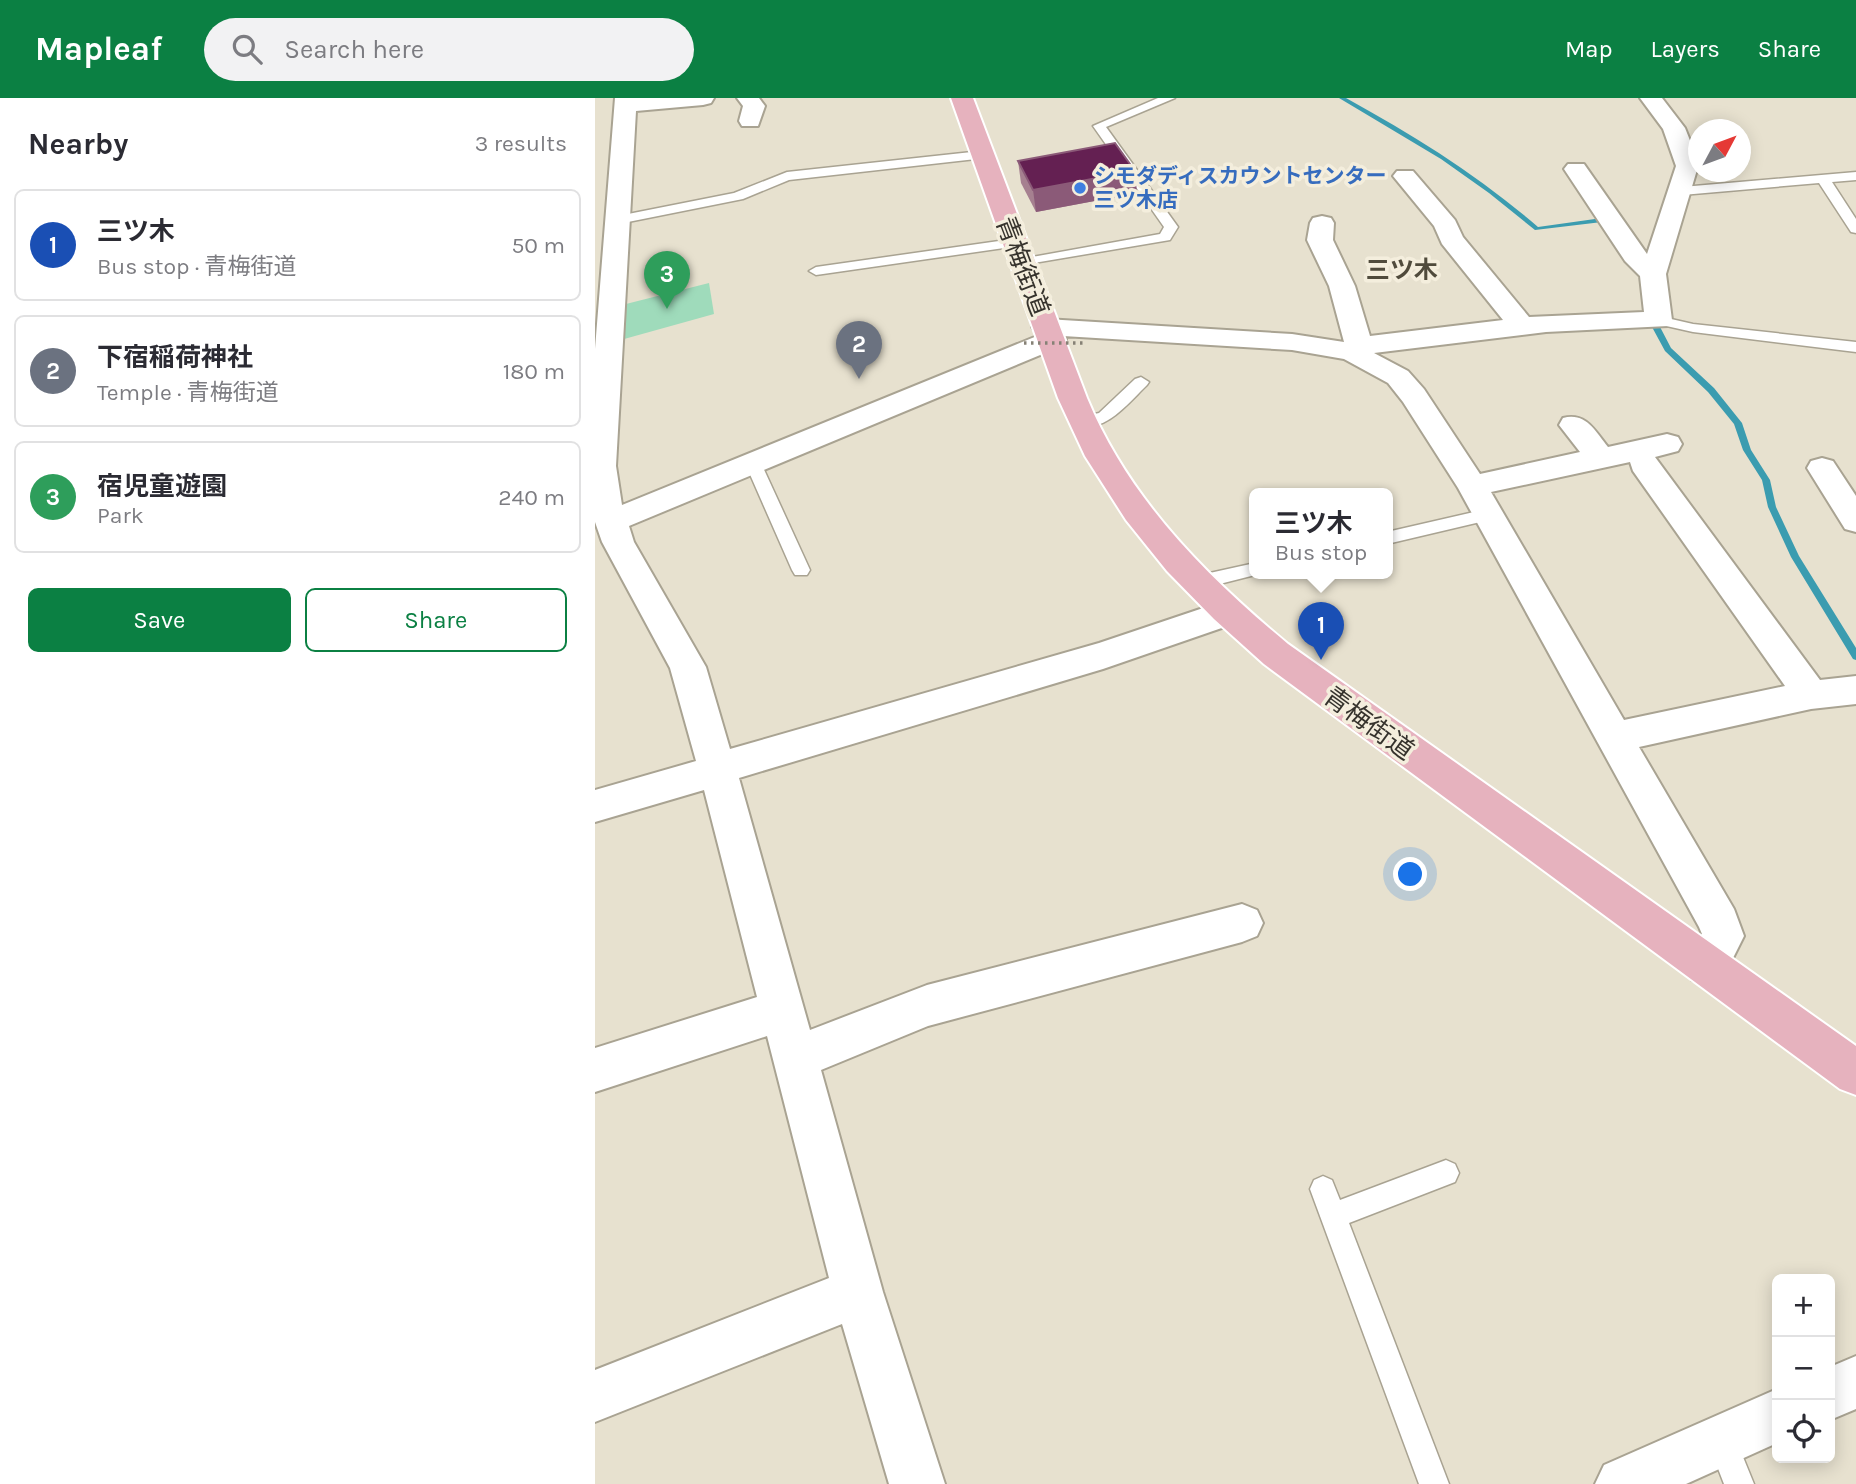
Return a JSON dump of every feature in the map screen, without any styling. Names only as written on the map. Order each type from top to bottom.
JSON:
[{"type":"main road","name":"青梅街道","points":[[962,98],[1017,253],[1097,453],[1128,502],[1196,583],[1276,654],[1367,722],[1856,1073]]},
{"type":"street","points":[[703,98],[625,101],[606,221],[600,406],[601,466],[610,520],[618,542],[688,667],[719,770],[857,1292],[917,1484]]},
{"type":"street","points":[[748,98],[754,106],[750,121]]},
{"type":"street","points":[[610,520],[1052,338],[1292,342],[1355,349],[1521,326],[1620,319],[1658,320],[1653,274],[1688,166],[1674,128],[1651,98]]},
{"type":"street","points":[[1576,169],[1634,256],[1653,274]]},
{"type":"street","points":[[1405,176],[1445,225],[1451,239],[1521,326]]},
{"type":"street","points":[[1322,223],[1320,240],[1342,286],[1355,349],[1398,377],[1414,396],[1472,486],[1719,922],[1723,936],[1707,967]]},
{"type":"street","points":[[1574,425],[1601,458]]},
{"type":"street","points":[[1472,486],[1601,458],[1655,454],[1811,695]]},
{"type":"street","points":[[1822,468],[1856,521]]},
{"type":"street","points":[[595,806],[1103,655],[1227,613]]},
{"type":"street","points":[[1615,737],[1811,695],[1856,691]]},
{"type":"street","points":[[795,1058],[927,1006],[1243,923]]},
{"type":"street","points":[[595,1070],[781,1010]]},
{"type":"street","points":[[595,1396],[857,1292]]},
{"type":"street","points":[[1835,1392],[1856,1382]]},
{"type":"street","points":[[1623,1484],[1731,1462],[1772,1421]]},
{"type":"lane","points":[[816,271],[1146,242],[1165,236],[1171,226],[1099,126],[1169,98]]},
{"type":"lane","points":[[606,221],[738,196],[787,176],[981,155]]},
{"type":"lane","points":[[1682,191],[1856,176]]},
{"type":"lane","points":[[1824,180],[1856,229]]},
{"type":"lane","points":[[1658,320],[1693,328],[1855,351]]},
{"type":"lane","points":[[1083,422],[1104,417],[1141,382]]},
{"type":"lane","points":[[753,463],[801,570]]},
{"type":"lane","points":[[1393,537],[1487,514]]},
{"type":"lane","points":[[1196,583],[1249,570]]},
{"type":"lane","points":[[1333,1216],[1445,1173]]},
{"type":"lane","points":[[1323,1189],[1434,1484]]},
{"type":"green space","points":[[709,283],[714,314],[617,341],[622,305]]},
{"type":"building","points":[[1115,143],[1135,171],[1033,190],[1018,161]]},
{"type":"waterway","points":[[1342,98],[1443,158],[1537,229],[1602,220]]},
{"type":"waterway","points":[[1656,327],[1668,349],[1711,390],[1738,423],[1747,450],[1766,480],[1772,507],[1795,557],[1856,656]]},
{"type":"place","name":"シモダディスカウントセンター 三ツ木店","points":[[1080,188]]},
{"type":"place","name":"宿児童遊園","points":[[667,309]]},
{"type":"place","name":"下宿稲荷神社","points":[[859,379]]},
{"type":"place","name":"三ツ木","points":[[1321,660]]},
{"type":"district","name":"三ツ木","points":[[1402,270]]}]
